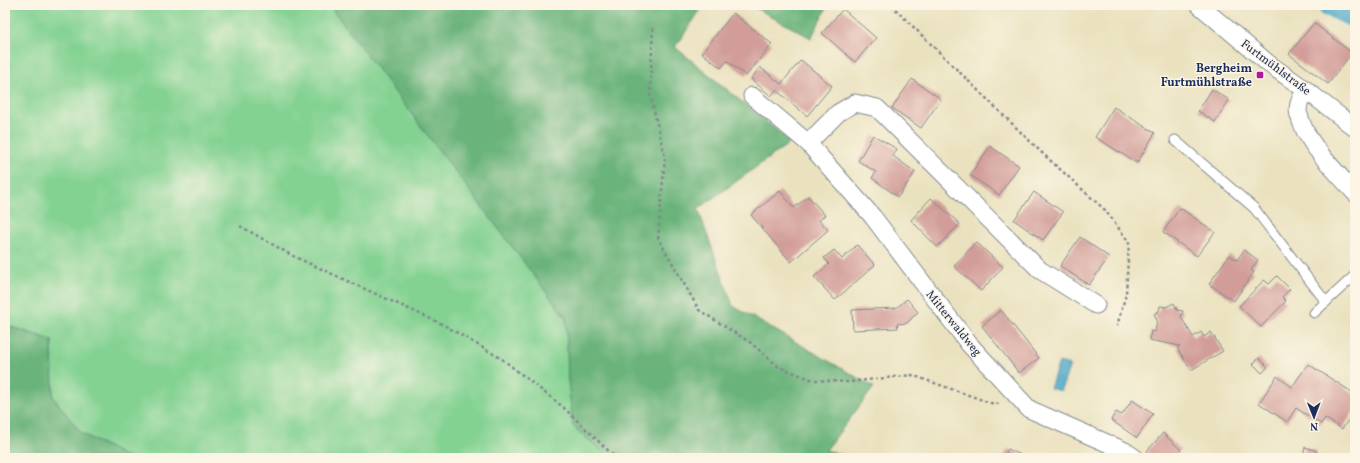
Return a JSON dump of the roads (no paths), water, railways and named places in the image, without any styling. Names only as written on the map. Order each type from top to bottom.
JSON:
[{"type":"street","name":"Furtmühlstraße","points":[[1199,5],[1269,64],[1306,90],[1355,128]]},
{"type":"street","points":[[1306,90],[1300,99],[1298,114],[1305,130],[1314,145],[1355,193]]},
{"type":"street","name":"Mitterwaldweg","points":[[752,96],[808,143],[873,217],[969,344],[1029,409],[1125,451],[1135,458]]},
{"type":"street","points":[[808,143],[838,112],[855,103],[877,108],[1040,270],[1096,305]]},
{"type":"lane","points":[[1175,140],[1254,208],[1326,302]]},
{"type":"lane","points":[[1314,313],[1355,275]]},
{"type":"water","points":[[1059,362],[1070,365],[1061,391],[1050,388]]},
{"type":"waterway","points":[[1327,5],[1355,18]]},
{"type":"place","name":"Bergheim Furtmühlstraße","points":[[1260,75]]}]
